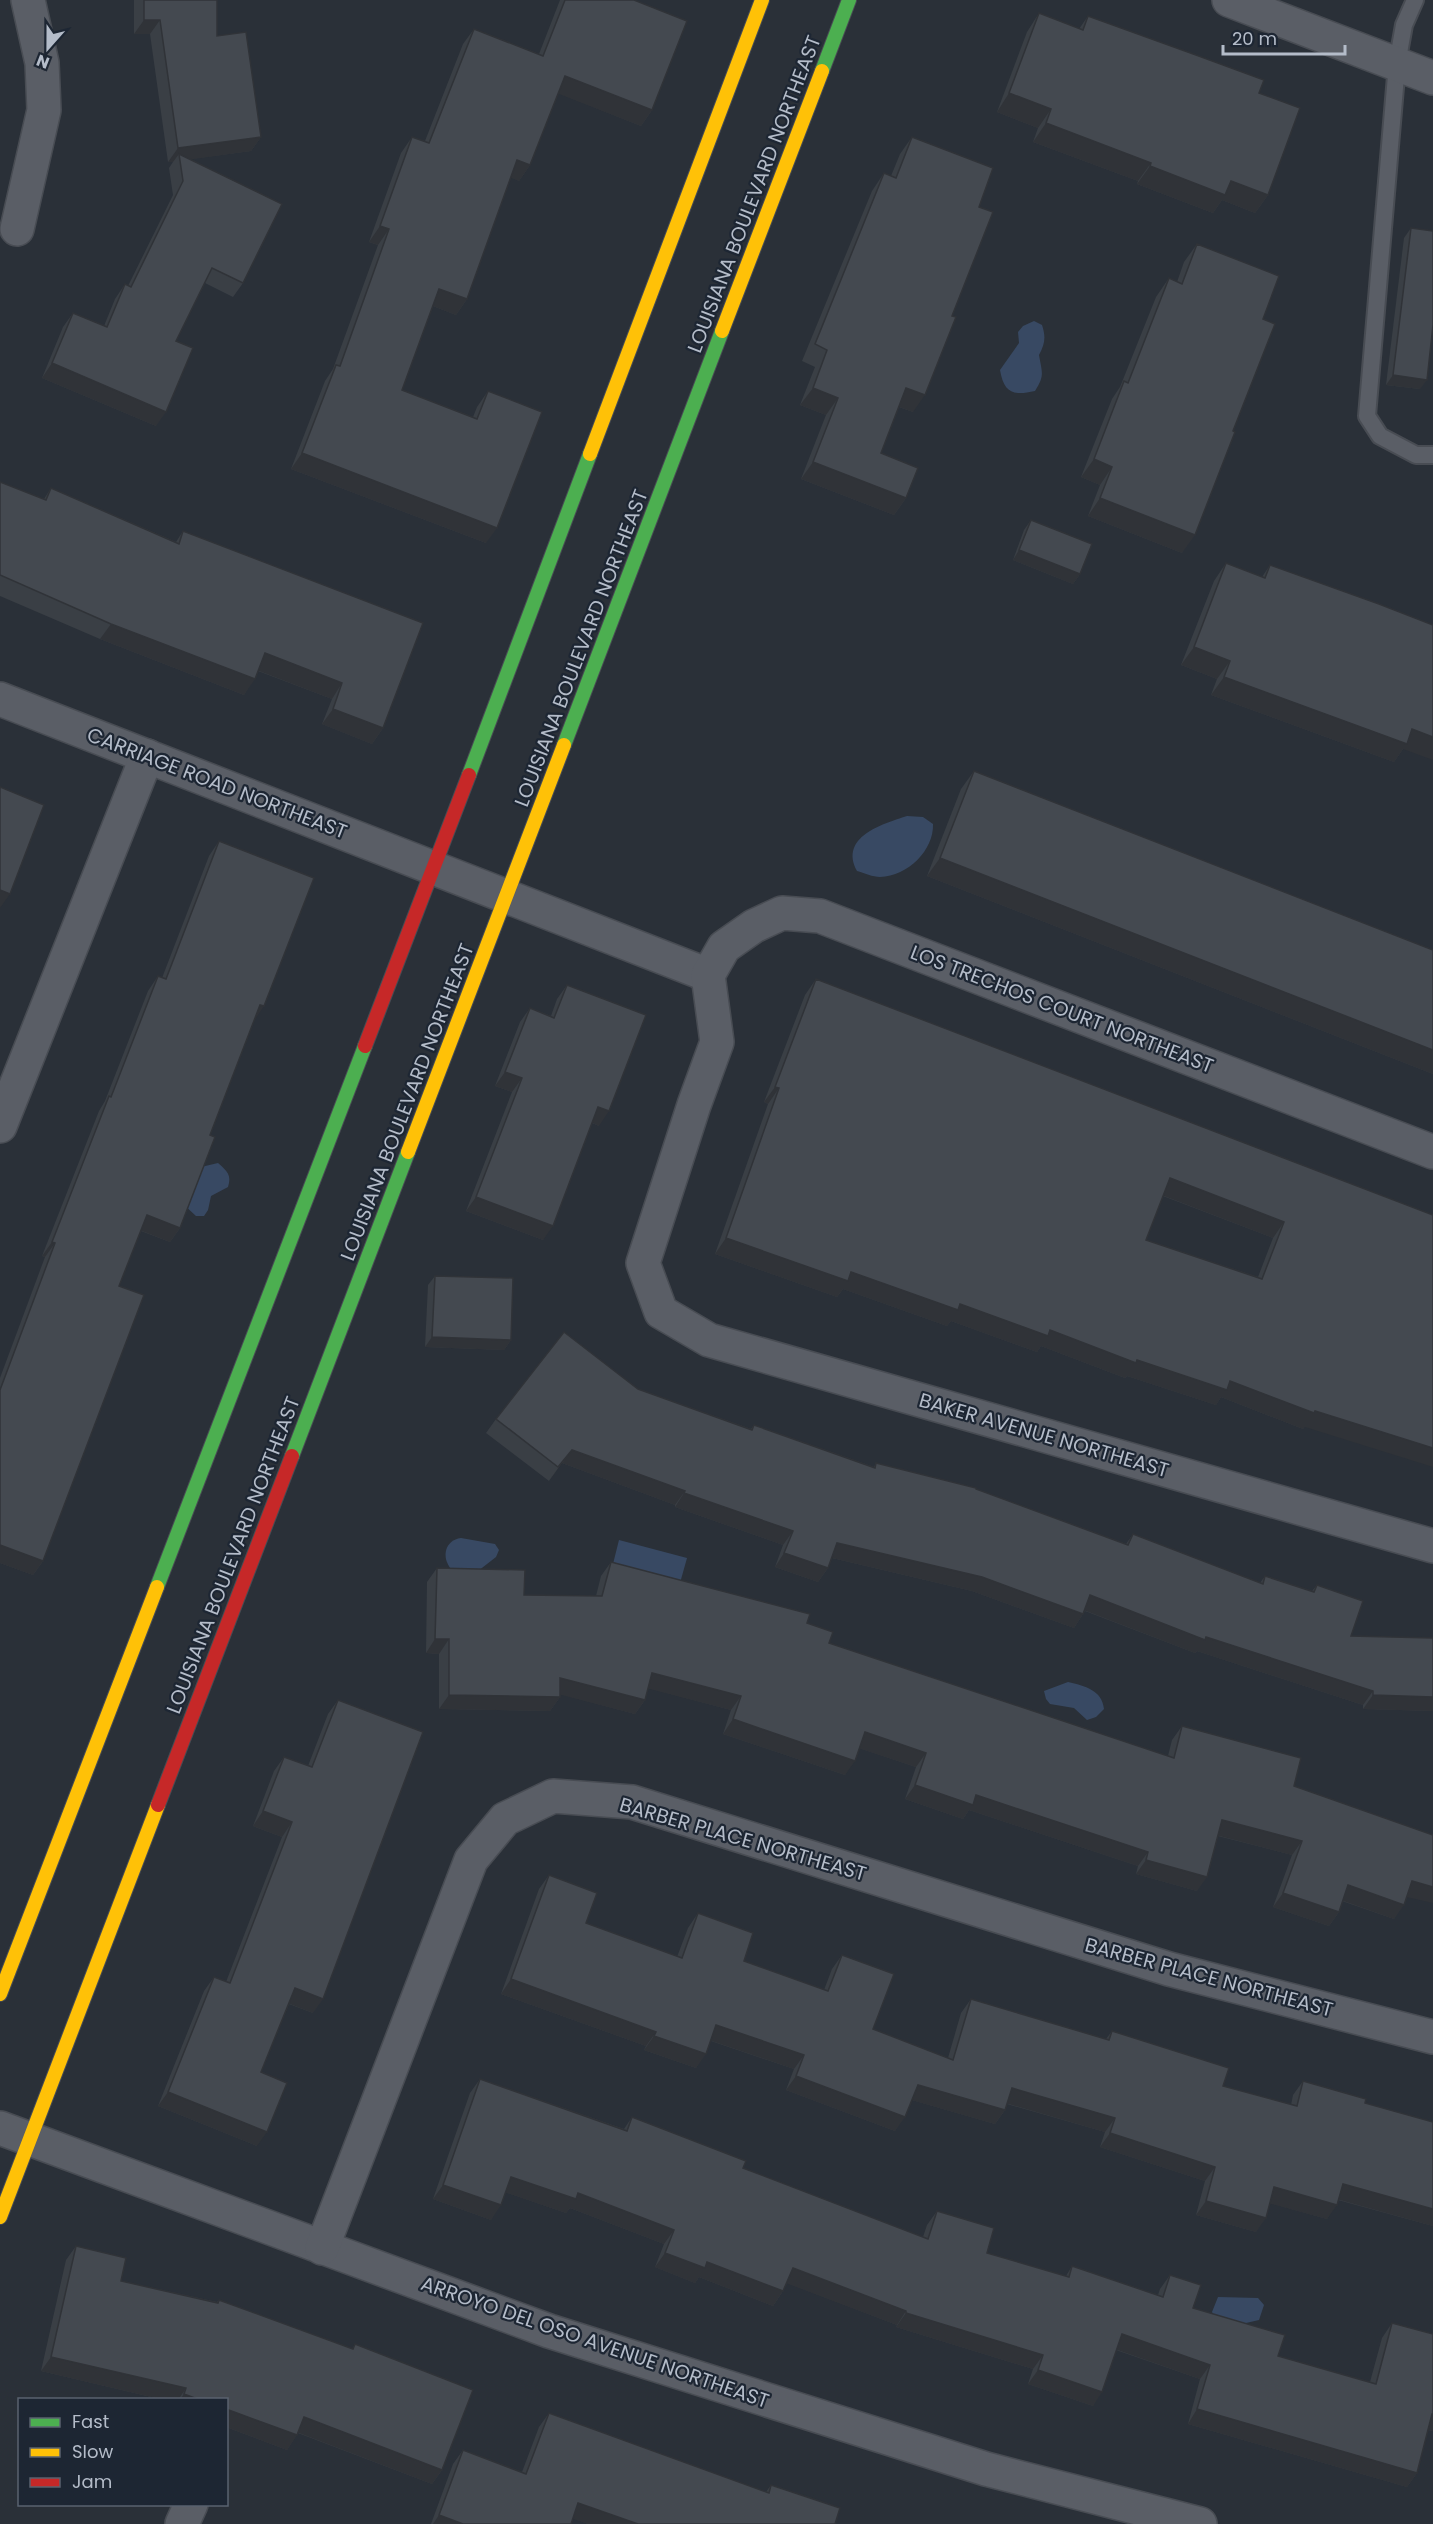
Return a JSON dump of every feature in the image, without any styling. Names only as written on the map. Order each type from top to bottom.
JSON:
[{"type":"street","points":[[17,229],[44,110],[42,63],[28,0]]},
{"type":"street","points":[[0,1994],[434,867],[762,0]]},
{"type":"street","name":"LOUISIANA BOULEVARD NORTHEAST","points":[[0,2217],[15,2134],[507,896],[849,0]]},
{"type":"street","points":[[1228,0],[1433,78]]},
{"type":"street","name":"CARRIAGE ROAD NORTHEAST","points":[[0,699],[507,896]]},
{"type":"street","points":[[0,1126],[147,756]]},
{"type":"street","points":[[507,896],[708,975]]},
{"type":"street","name":"LOS TRECHOS COURT NORTHEAST","points":[[708,975],[724,947],[754,926],[782,914],[820,916],[1433,1152]]},
{"type":"street","name":"BAKER AVENUE NORTHEAST","points":[[708,975],[717,1042],[694,1105],[644,1263],[661,1312],[709,1340],[1433,1546]]},
{"type":"street","name":"BARBER PLACE NORTHEAST","points":[[322,2248],[471,1860],[505,1819],[553,1796],[632,1802],[1168,1969],[1433,2037]]},
{"type":"street","name":"ARROYO DEL OSO AVENUE NORTHEAST","points":[[15,2134],[549,2331],[975,2466],[1200,2524]]},
{"type":"street","points":[[182,2524],[191,2506]]},
{"type":"lane","points":[[1415,0],[1404,25],[1397,64],[1367,416],[1380,436],[1416,455],[1433,455]]},
{"type":"water","points":[[1034,321],[1042,325],[1044,333],[1044,344],[1039,355],[1042,370],[1040,381],[1035,391],[1015,393],[1004,384],[1000,370],[1019,343],[1018,332],[1023,326]]},
{"type":"water","points":[[907,816],[923,817],[933,824],[929,843],[917,860],[909,867],[890,876],[877,877],[857,871],[853,859],[858,841],[875,828]]},
{"type":"water","points":[[218,1163],[228,1174],[228,1187],[211,1196],[204,1216],[196,1216],[182,1203],[201,1167]]},
{"type":"water","points":[[461,1538],[495,1544],[499,1550],[496,1557],[478,1571],[451,1569],[446,1559],[446,1550],[451,1542]]},
{"type":"water","points":[[619,1540],[687,1558],[678,1590],[611,1572]]},
{"type":"water","points":[[1068,1682],[1086,1687],[1096,1693],[1104,1709],[1096,1717],[1087,1720],[1074,1708],[1050,1704],[1044,1691]]},
{"type":"water","points":[[1218,2297],[1258,2298],[1264,2305],[1259,2320],[1220,2329],[1212,2312]]},
{"type":"building","points":[[144,0],[217,0],[217,36],[246,32],[261,137],[178,148],[160,20],[144,20]]},
{"type":"building","points":[[565,0],[634,0],[687,21],[652,110],[565,76],[530,165],[517,160],[467,299],[439,289],[402,390],[477,419],[488,391],[542,412],[497,528],[302,453],[336,365],[340,366],[389,229],[380,226],[412,137],[429,143],[474,29],[543,56]]},
{"type":"building","points":[[1039,13],[1083,30],[1088,16],[1196,55],[1264,80],[1259,93],[1300,108],[1268,195],[1231,181],[1225,195],[1150,166],[1151,163],[1046,123],[1051,109],[1009,93]]},
{"type":"building","points":[[912,137],[993,168],[979,207],[993,212],[952,316],[956,317],[925,395],[906,388],[881,453],[918,468],[906,498],[813,462],[838,398],[813,388],[827,350],[815,344],[884,173],[896,178]]},
{"type":"building","points":[[179,154],[282,204],[243,283],[212,268],[176,341],[193,348],[166,412],[52,363],[73,313],[107,327],[125,284],[131,287],[183,181]]},
{"type":"building","points":[[1411,228],[1433,231],[1433,325],[1427,380],[1393,375]]},
{"type":"building","points":[[1197,244],[1279,276],[1263,319],[1275,324],[1195,535],[1100,498],[1112,467],[1094,459],[1124,381],[1128,383],[1169,278],[1182,284]]},
{"type":"building","points":[[0,482],[46,500],[51,488],[179,544],[183,531],[423,623],[383,728],[333,709],[342,683],[265,653],[255,679],[111,624],[0,575]]},
{"type":"building","points":[[1031,520],[1092,544],[1080,574],[1019,550]]},
{"type":"building","points":[[1226,563],[1265,578],[1270,565],[1433,625],[1433,737],[1412,729],[1407,744],[1224,677],[1230,661],[1194,647]]},
{"type":"building","points":[[974,771],[1433,950],[1433,1050],[940,858]]},
{"type":"building","points":[[0,787],[44,805],[10,894],[0,890]]},
{"type":"building","points":[[219,841],[314,878],[264,1006],[260,1005],[210,1135],[215,1137],[180,1228],[147,1215],[119,1286],[144,1295],[43,1561],[0,1545],[0,1390],[55,1243],[52,1242],[109,1096],[111,1097],[158,976],[166,979]]},
{"type":"building","points":[[816,979],[1433,1215],[1433,1448],[1315,1411],[1314,1413],[1230,1381],[1227,1390],[1137,1360],[1136,1363],[1050,1330],[1048,1336],[960,1304],[958,1310],[851,1272],[848,1281],[726,1238],[779,1088],[775,1087]],"holes":[[[1170,1178],[1284,1222],[1262,1279],[1146,1240]]]},
{"type":"building","points":[[567,985],[646,1015],[609,1111],[598,1107],[553,1226],[476,1197],[522,1078],[505,1072],[530,1008],[554,1018]]},
{"type":"building","points":[[435,1276],[513,1278],[511,1340],[432,1337]]},
{"type":"building","points":[[564,1332],[638,1389],[752,1430],[754,1425],[875,1468],[876,1463],[976,1488],[1128,1545],[1133,1534],[1263,1584],[1265,1576],[1314,1592],[1317,1585],[1363,1601],[1351,1636],[1433,1638],[1433,1697],[1373,1695],[1373,1691],[1206,1637],[1205,1640],[1090,1595],[1083,1614],[982,1577],[837,1543],[828,1568],[784,1553],[793,1531],[684,1493],[685,1491],[572,1450],[558,1467],[496,1419]]},
{"type":"building","points":[[611,1562],[810,1614],[807,1623],[833,1632],[829,1643],[1174,1758],[1182,1726],[1301,1758],[1294,1786],[1433,1835],[1433,1887],[1412,1881],[1404,1905],[1348,1885],[1339,1912],[1283,1893],[1302,1841],[1222,1820],[1207,1877],[1146,1860],[1148,1852],[976,1795],[973,1805],[915,1785],[926,1753],[865,1732],[855,1761],[733,1719],[741,1696],[652,1673],[645,1700],[560,1678],[560,1697],[449,1695],[449,1639],[435,1639],[437,1568],[525,1570],[524,1595],[602,1596]]},
{"type":"building","points":[[338,1700],[423,1732],[323,1999],[295,1988],[261,2072],[287,2083],[267,2132],[168,2092],[214,1977],[230,1983],[292,1822],[263,1811],[284,1757],[312,1767]]},
{"type":"building","points":[[549,1875],[597,1893],[586,1923],[682,1958],[698,1913],[753,1933],[744,1961],[828,1991],[842,1955],[894,1974],[873,2029],[953,2060],[971,1999],[1109,2040],[1112,2031],[1229,2068],[1223,2086],[1297,2106],[1303,2081],[1366,2099],[1365,2103],[1433,2122],[1433,2209],[1343,2184],[1337,2205],[1274,2187],[1266,2218],[1206,2201],[1215,2167],[1110,2133],[1115,2118],[1012,2088],[1005,2110],[918,2085],[905,2117],[796,2076],[804,2055],[716,2025],[706,2054],[654,2036],[656,2032],[511,1979]]},
{"type":"building","points":[[480,2079],[627,2131],[632,2117],[746,2161],[743,2168],[928,2239],[937,2211],[994,2228],[987,2253],[1069,2277],[1072,2266],[1163,2297],[1170,2275],[1201,2285],[1193,2308],[1285,2335],[1278,2356],[1376,2384],[1392,2323],[1433,2334],[1433,2414],[1417,2473],[1197,2409],[1210,2365],[1122,2334],[1102,2392],[1038,2370],[1043,2355],[906,2313],[906,2311],[793,2268],[783,2291],[707,2262],[705,2268],[665,2253],[674,2230],[578,2193],[576,2199],[511,2177],[501,2205],[443,2185]]},
{"type":"building","points":[[76,2246],[126,2258],[121,2281],[218,2303],[219,2300],[353,2349],[355,2344],[473,2390],[442,2470],[304,2417],[297,2435],[228,2410],[228,2398],[195,2398],[184,2394],[186,2388],[51,2357]]},
{"type":"building","points":[[549,2413],[769,2493],[771,2485],[840,2508],[835,2524],[638,2524],[578,2503],[571,2524],[463,2524],[439,2515],[463,2450],[526,2474]]},
{"type":"traffic: fast","points":[[822,71],[849,0]]},
{"type":"traffic: fast","points":[[564,745],[722,331]]},
{"type":"traffic: fast","points":[[469,775],[590,454]]},
{"type":"traffic: fast","points":[[157,1587],[365,1046]]},
{"type":"traffic: fast","points":[[292,1456],[408,1152]]},
{"type":"traffic: slow","points":[[590,454],[762,0]]},
{"type":"traffic: slow","points":[[722,331],[822,71]]},
{"type":"traffic: slow","points":[[408,1152],[564,745]]},
{"type":"traffic: slow","points":[[0,1994],[157,1587]]},
{"type":"traffic: slow","points":[[0,2217],[158,1805]]},
{"type":"traffic: jam","points":[[365,1046],[469,775]]},
{"type":"traffic: jam","points":[[158,1805],[292,1456]]}]
